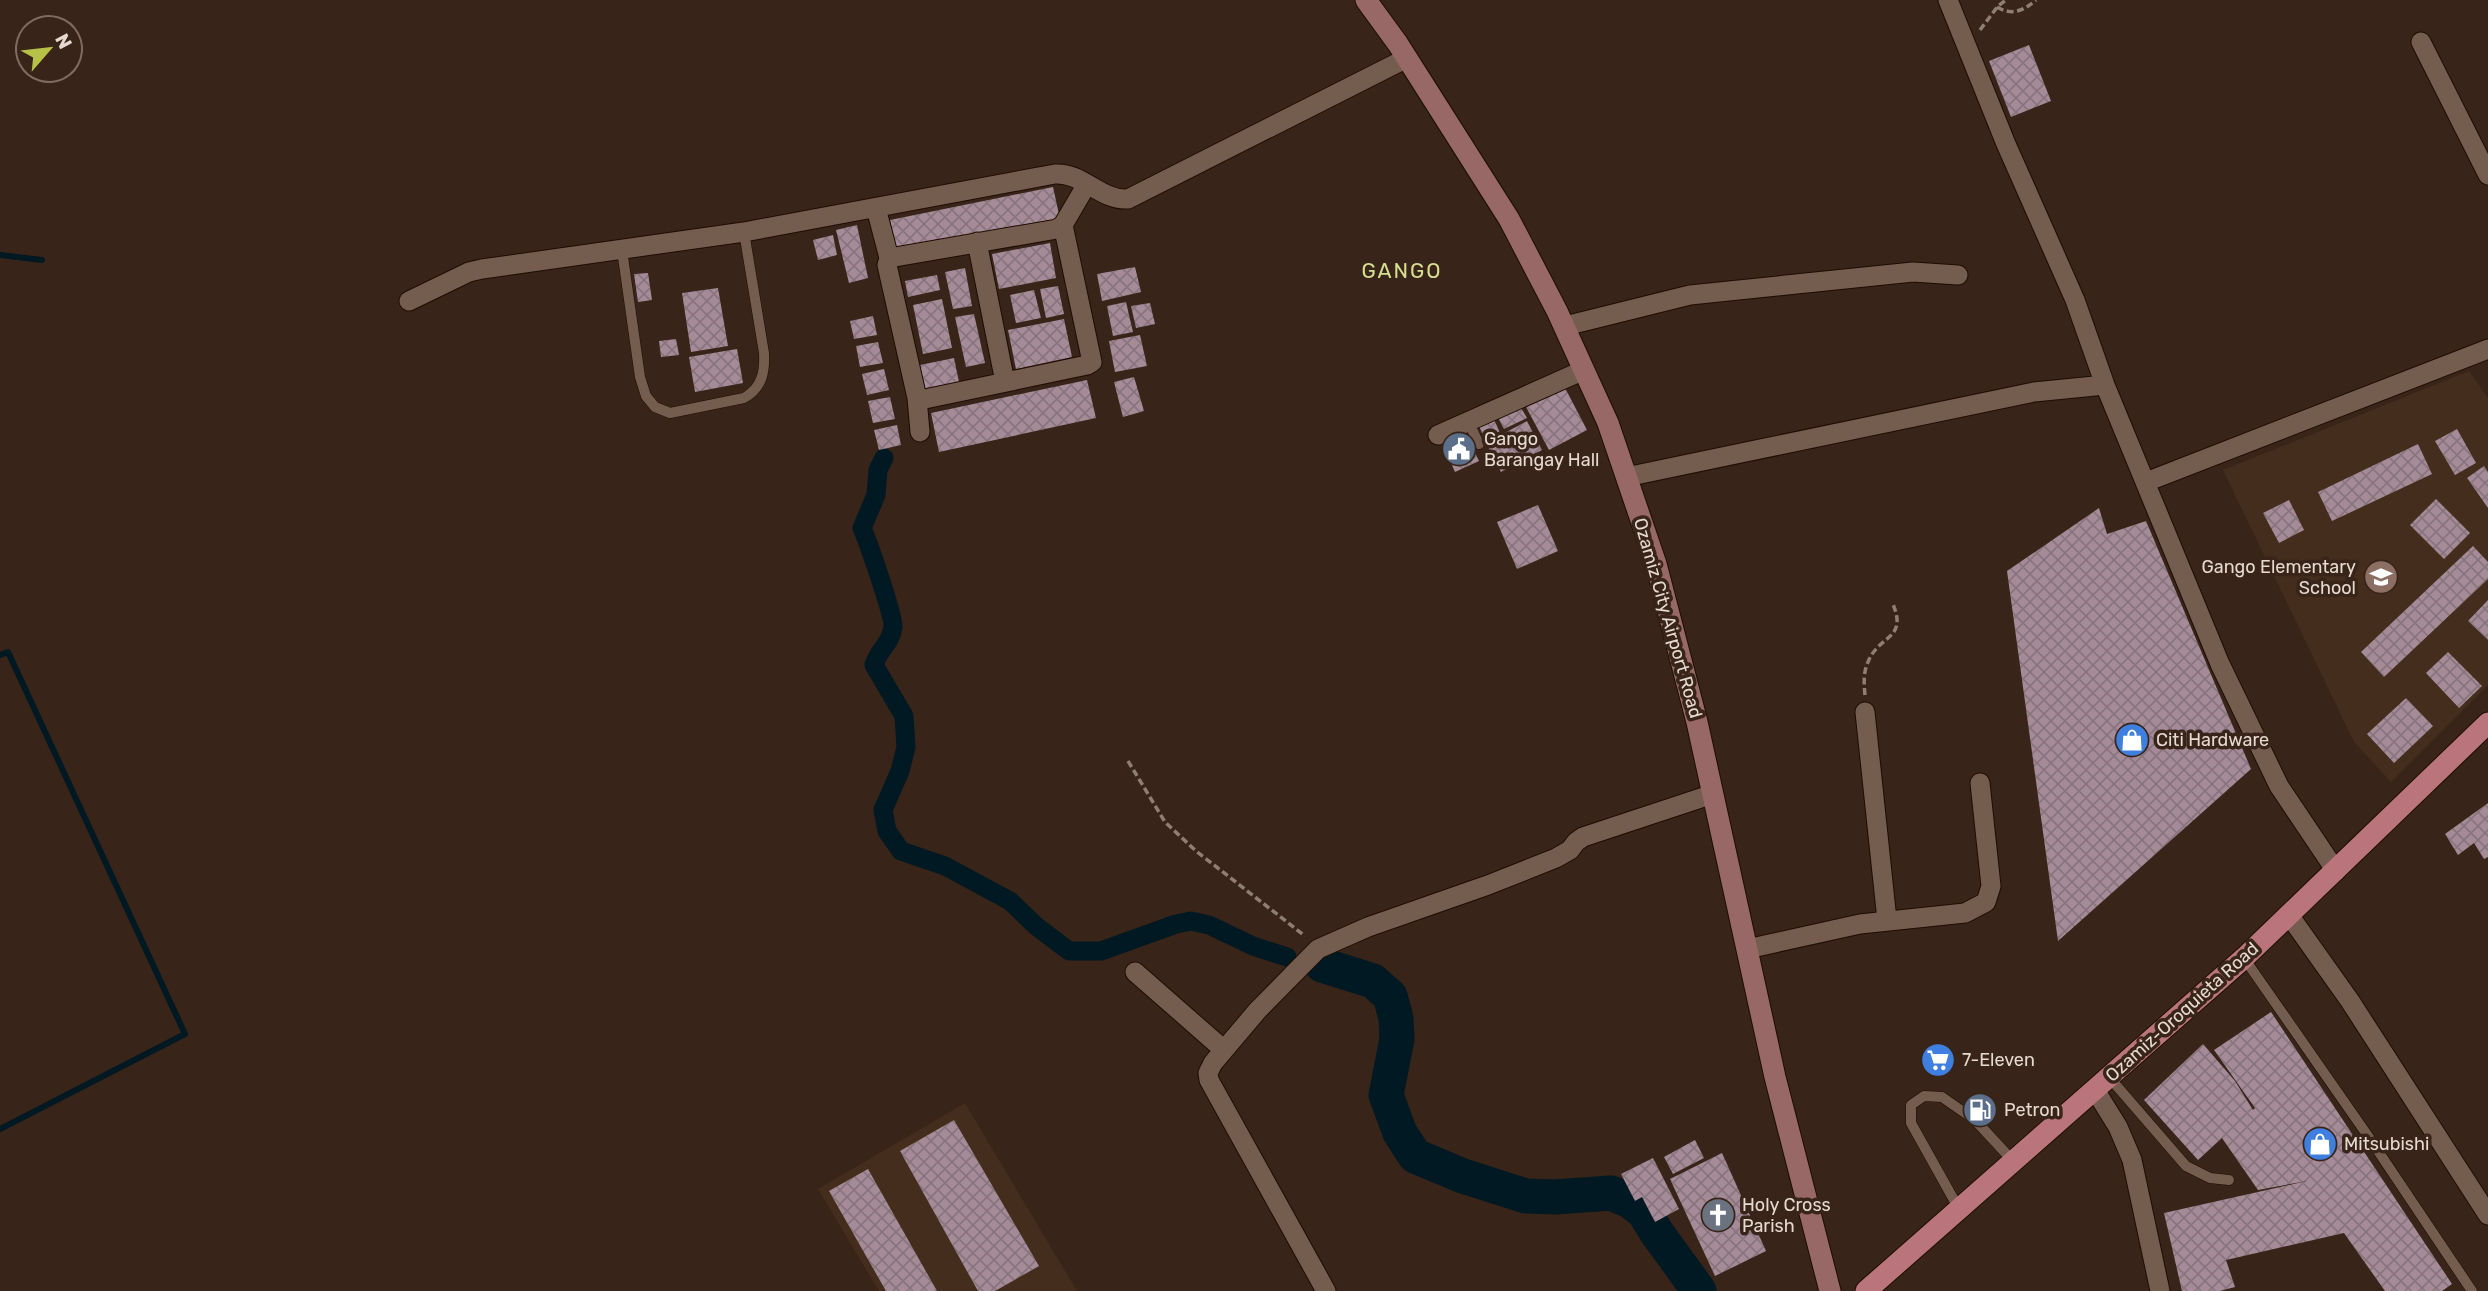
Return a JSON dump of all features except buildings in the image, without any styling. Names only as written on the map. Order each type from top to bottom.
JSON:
[{"type":"main road","name":"Ozamiz City Airport Road","points":[[1366,0],[1407,58],[1509,219],[1565,326],[1608,423],[1656,564],[1697,722],[1775,1077],[1830,1291]]},
{"type":"main road","name":"Ozamiz-Oroquieta Road","points":[[1866,1291],[2244,958],[2488,723]]},
{"type":"street","points":[[1948,0],[2075,300],[2105,385],[2220,664],[2279,786],[2336,871]]},
{"type":"street","points":[[2421,42],[2488,175]]},
{"type":"street","points":[[409,302],[469,272],[482,269],[744,232],[1055,174],[1072,175],[1112,196],[1128,199],[1407,58]]},
{"type":"street","points":[[890,258],[1057,229],[1063,225],[1087,184]]},
{"type":"street","points":[[876,208],[890,258],[887,265],[917,398],[920,432]]},
{"type":"street","points":[[917,398],[922,400],[1092,362],[1063,225]]},
{"type":"street","points":[[977,242],[1005,382]]},
{"type":"street","points":[[1565,326],[1690,295],[1913,272],[1958,275]]},
{"type":"street","points":[[2146,482],[2488,349]]},
{"type":"street","points":[[1438,435],[1584,370]]},
{"type":"street","points":[[1626,477],[2034,392],[2105,385]]},
{"type":"street","points":[[1865,712],[1887,920]]},
{"type":"street","points":[[1747,949],[1887,920],[1956,915],[1981,906],[1989,898],[1991,886],[1980,783]]},
{"type":"street","points":[[1326,1291],[1209,1080],[1208,1073],[1224,1050],[1308,957],[1321,948],[1368,927],[1556,858],[1570,850],[1583,837],[1713,794]]},
{"type":"street","points":[[2290,915],[2350,1001],[2488,1215]]},
{"type":"street","points":[[1135,972],[1224,1050]]},
{"type":"street","points":[[2102,1084],[2132,1160],[2160,1291]]},
{"type":"lane","points":[[622,250],[640,377],[646,396],[655,407],[670,413],[744,398],[752,394],[760,384],[765,369],[764,353],[744,232]]},
{"type":"lane","points":[[1468,421],[1479,444]]},
{"type":"lane","points":[[2244,958],[2472,1291]]},
{"type":"lane","points":[[2102,1084],[2186,1166],[2210,1178],[2229,1180]]},
{"type":"lane","points":[[1959,1209],[1911,1123],[1911,1105],[1924,1096],[1942,1097],[1975,1120],[2014,1161]]},
{"type":"path","points":[[1967,49],[1997,7],[2006,0]]},
{"type":"path","points":[[1997,7],[2007,13],[2025,10],[2036,0]]},
{"type":"path","points":[[1865,712],[1864,674],[1868,661],[1898,623],[1892,602]]},
{"type":"path","points":[[1128,761],[1165,822],[1321,948]]},
{"type":"shaded area","name":"Gango Elementary School","points":[[2469,371],[2488,398],[2488,685],[2391,782],[2354,742],[2223,470]]},
{"type":"shaded area","points":[[965,1103],[1077,1291],[879,1291],[818,1189]]},
{"type":"waterway","points":[[0,255],[42,260]]},
{"type":"waterway","points":[[884,458],[878,470],[876,495],[862,528],[893,627],[890,638],[874,665],[904,716],[906,747],[900,771],[883,810],[887,831],[901,851],[945,866],[1010,901],[1036,926],[1069,951],[1101,951],[1191,921],[1209,925],[1253,946],[1287,957]]},
{"type":"waterway","points":[[0,655],[8,652],[185,1034],[0,1129]]},
{"type":"waterway","points":[[1322,965],[1373,981],[1390,996],[1396,1018],[1397,1039],[1386,1095],[1400,1133],[1415,1156],[1463,1176],[1526,1196],[1611,1193],[1630,1201],[1644,1212],[1699,1291]]},
{"type":"place","name":"Gango Barangay Hall","points":[[1459,449]]},
{"type":"place","name":"Gango Elementary School","points":[[2381,577]]},
{"type":"place","name":"Citi Hardware","points":[[2132,740]]},
{"type":"place","name":"7-Eleven","points":[[1938,1060]]},
{"type":"place","name":"Petron","points":[[1980,1110]]},
{"type":"place","name":"Mitsubishi","points":[[2320,1144]]},
{"type":"place","name":"Holy Cross Parish","points":[[1718,1215]]},
{"type":"district","name":"GANGO","points":[[1402,270]]}]
